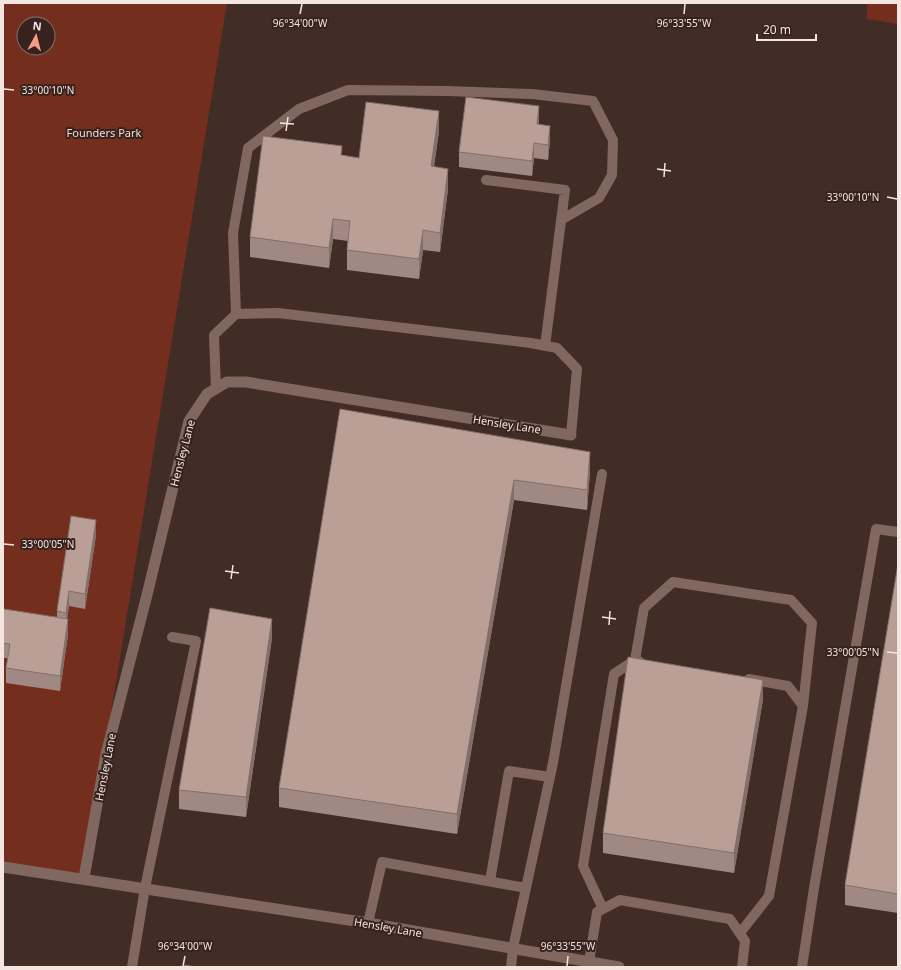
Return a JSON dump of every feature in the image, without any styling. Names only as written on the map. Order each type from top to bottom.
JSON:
[{"type":"street","name":"Hensley Lane","points":[[84,878],[106,754],[147,595],[189,421],[207,394],[227,382],[246,382],[571,435]]},
{"type":"street","name":"Hensley Lane","points":[[3,867],[84,878],[368,923],[619,967]]},
{"type":"lane","points":[[236,314],[233,233],[248,148],[299,109],[348,90],[532,94],[593,101],[613,140],[612,175],[599,198],[561,220]]},
{"type":"lane","points":[[486,180],[565,190],[545,346]]},
{"type":"lane","points":[[216,389],[214,335],[236,314],[278,313],[523,342],[558,348],[577,369],[571,435]]},
{"type":"lane","points":[[511,967],[513,948],[550,777],[602,474]]},
{"type":"lane","points":[[802,967],[814,888],[876,529],[898,532]]},
{"type":"lane","points":[[635,660],[644,608],[673,582],[791,600],[812,623],[803,706],[769,896],[740,933]]},
{"type":"lane","points":[[132,967],[145,888],[196,641],[172,637]]},
{"type":"lane","points":[[603,909],[583,866],[614,674],[635,660],[651,663]]},
{"type":"lane","points":[[742,678],[788,686],[803,706]]},
{"type":"lane","points":[[490,882],[509,771],[550,777]]},
{"type":"lane","points":[[368,923],[382,862],[526,888]]},
{"type":"lane","points":[[590,962],[597,912],[620,900],[730,919],[746,941],[742,967]]},
{"type":"green space","name":"Founders Park","points":[[3,3],[227,3],[84,878],[3,867]]},
{"type":"green space","points":[[867,3],[898,3],[898,24],[867,19]]},
{"type":"building","points":[[466,97],[539,106],[537,124],[550,126],[548,145],[534,143],[532,161],[459,152]]},
{"type":"building","points":[[366,102],[439,111],[431,166],[448,169],[440,233],[423,230],[419,259],[347,250],[350,221],[333,219],[329,248],[250,237],[263,136],[342,146],[341,155],[359,158]]},
{"type":"building","points":[[340,409],[590,452],[587,490],[514,480],[457,814],[279,788]]},
{"type":"building","points":[[71,516],[96,520],[85,594],[69,591],[66,613],[57,611]]},
{"type":"building","points":[[898,564],[898,894],[845,885]]},
{"type":"building","points":[[210,608],[272,619],[246,797],[179,790]]},
{"type":"building","points":[[4,609],[68,619],[60,676],[6,668],[10,644],[3,643]]},
{"type":"building","points":[[628,657],[763,680],[734,853],[603,833]]},
{"type":"building","points":[[185,965],[195,967],[184,967]]}]
